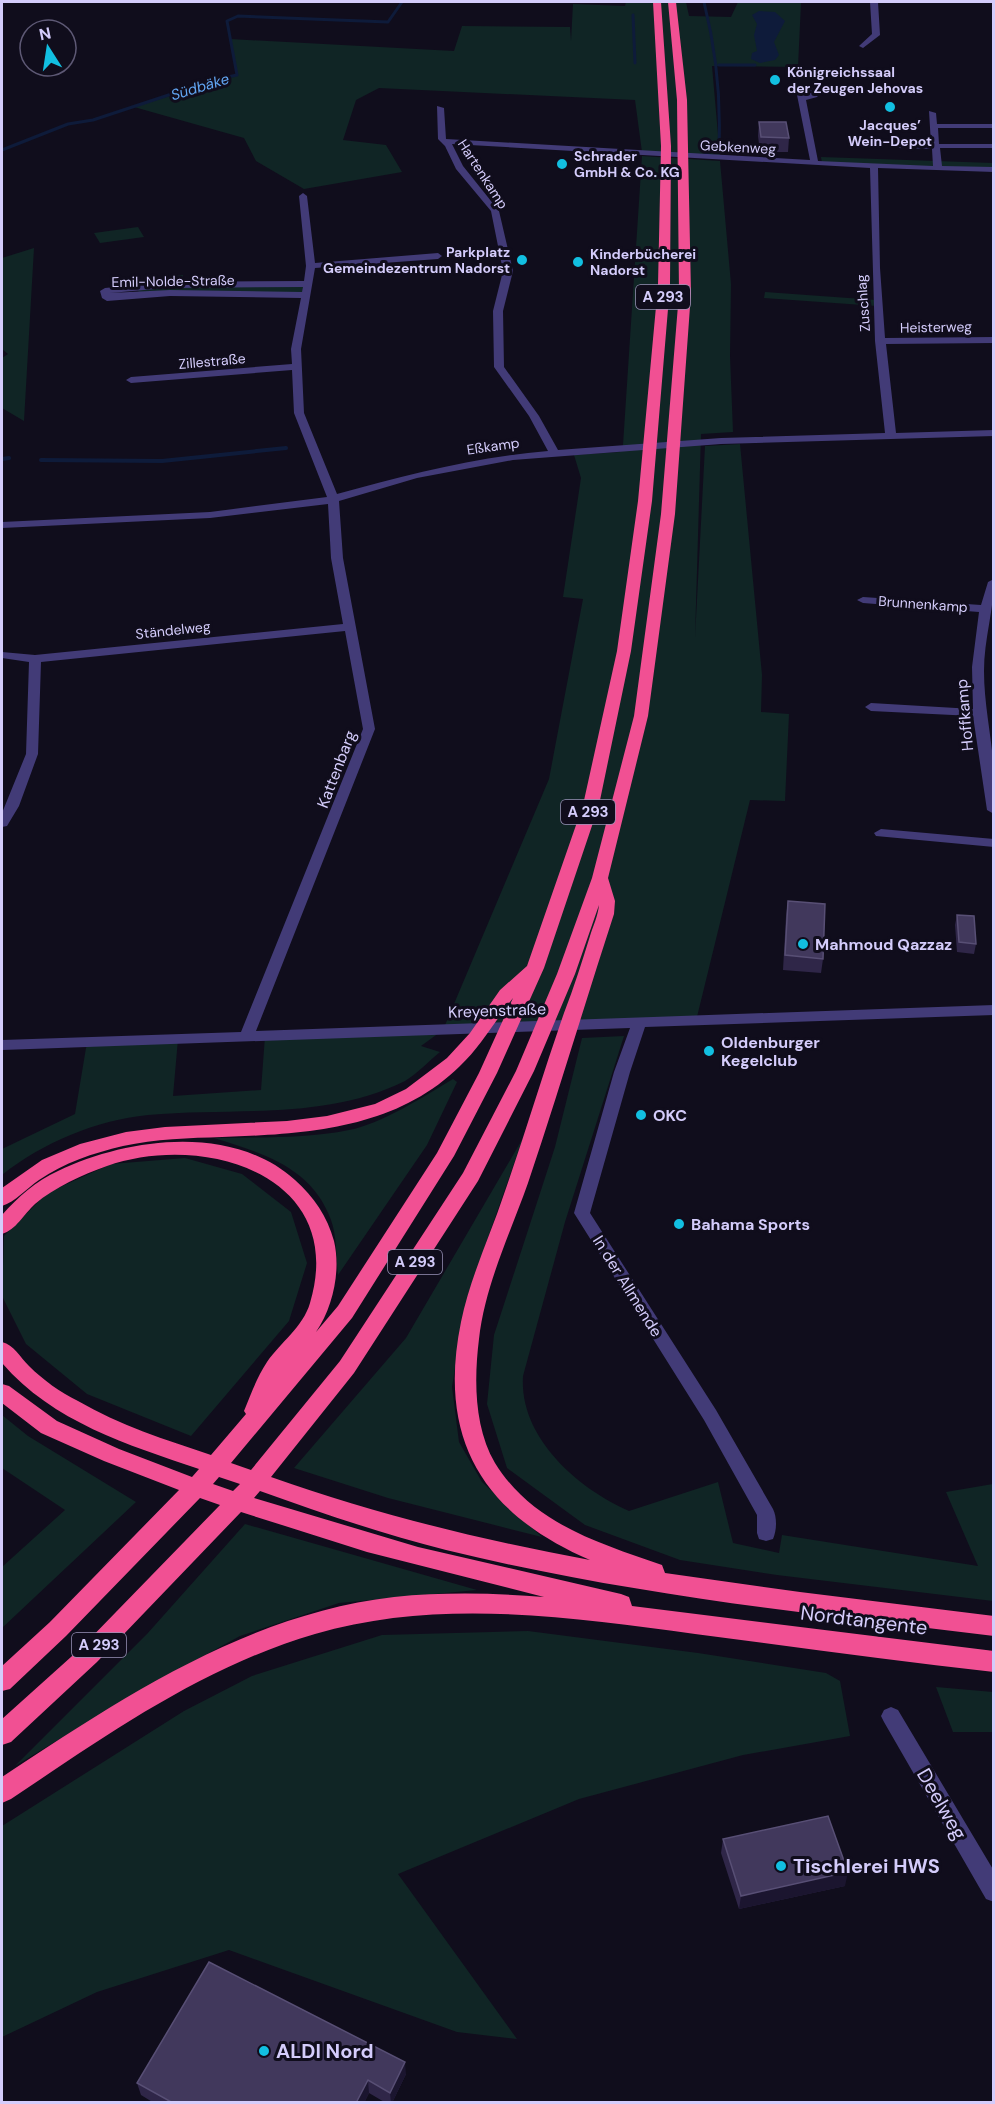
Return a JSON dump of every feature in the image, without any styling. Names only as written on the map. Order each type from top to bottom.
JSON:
[{"type":"highway","name":"A 293","points":[[2,1681],[58,1629],[206,1477],[345,1312],[445,1156],[488,1073],[531,972],[591,805],[624,651],[645,501],[664,285],[666,146],[657,2]]},
{"type":"highway","name":"A 293","points":[[2,1734],[89,1655],[192,1550],[247,1491],[347,1367],[471,1176],[525,1071],[566,974],[600,878],[641,716],[673,466],[685,293],[682,100],[672,2]]},
{"type":"highway","points":[[600,878],[608,905],[554,1069],[539,1123],[485,1276],[468,1338],[464,1379],[465,1410],[482,1461],[496,1484],[516,1506],[558,1537],[646,1570],[731,1593]]},
{"type":"highway","points":[[2,1199],[38,1171],[86,1148],[135,1136],[314,1125],[366,1114],[402,1099],[423,1087],[442,1072],[476,1038],[503,996],[531,972]]},
{"type":"highway","points":[[2,1227],[28,1197],[57,1178],[90,1163],[125,1153],[160,1148],[195,1149],[254,1162],[276,1174],[296,1190],[312,1210],[322,1234],[326,1261],[322,1288],[315,1316],[270,1374],[249,1427]]},
{"type":"highway","points":[[2,1350],[14,1366],[45,1390],[83,1413],[142,1440],[287,1492],[399,1527],[479,1548],[601,1572],[731,1593]]},
{"type":"highway","points":[[2,1392],[47,1426],[154,1473],[262,1510],[348,1537],[470,1569],[600,1600],[729,1627]]},
{"type":"highway","name":"Nordtangente","points":[[731,1593],[993,1626]]},
{"type":"highway","points":[[2,1791],[173,1682],[245,1648],[316,1623],[379,1609],[433,1603],[497,1604],[577,1610],[729,1627]]},
{"type":"highway","name":"Nordtangente","points":[[729,1627],[993,1662]]},
{"type":"street","points":[[863,46],[876,35],[874,2]]},
{"type":"street","points":[[802,99],[815,164]]},
{"type":"street","name":"Hartenkamp","points":[[440,108],[442,139],[449,145],[459,167],[495,211],[508,271],[498,311],[499,367],[534,416],[555,453]]},
{"type":"street","points":[[932,113],[938,169]]},
{"type":"street","points":[[934,126],[993,126]]},
{"type":"street","name":"Gebkenweg","points":[[445,141],[543,149],[815,164],[993,171]]},
{"type":"street","points":[[898,146],[993,146]]},
{"type":"street","name":"Zuschlag","points":[[874,167],[873,247],[880,341],[891,436]]},
{"type":"street","name":"Kattenbarg","points":[[246,1037],[369,729],[348,627],[335,543],[333,499],[299,413],[295,367],[311,266],[303,196]]},
{"type":"street","points":[[311,266],[438,256]]},
{"type":"street","name":"Emil-Nolde-Straße","points":[[305,295],[170,293],[107,298],[105,291],[167,285],[307,284]]},
{"type":"street","name":"Heisterweg","points":[[880,341],[993,340]]},
{"type":"street","name":"Zillestraße","points":[[131,380],[295,367]]},
{"type":"street","points":[[991,433],[993,446]]},
{"type":"street","name":"Eßkamp","points":[[2,525],[233,513],[333,499],[416,475],[474,462],[555,453],[721,441],[991,433]]},
{"type":"street","name":"Hoffkamp","points":[[993,582],[984,609],[975,677],[978,713],[993,810]]},
{"type":"street","name":"Brunnenkamp","points":[[863,600],[984,609]]},
{"type":"street","name":"Ständelweg","points":[[2,656],[35,659],[348,627]]},
{"type":"street","points":[[2,823],[12,806],[32,754],[35,659]]},
{"type":"street","points":[[871,707],[978,713]]},
{"type":"street","points":[[880,833],[993,843]]},
{"type":"street","name":"Kreyenstraße","points":[[2,1045],[993,1010]]},
{"type":"street","name":"In der Allmende","points":[[639,1023],[622,1072],[582,1213],[710,1415],[765,1514],[766,1533]]},
{"type":"street","name":"Deelweg","points":[[891,1716],[993,1892]]},
{"type":"green space","points":[[626,2],[686,2],[689,16],[731,17],[738,2],[801,3],[798,67],[712,66],[720,157],[642,152],[635,100],[379,88],[356,100],[343,140],[386,145],[402,172],[304,189],[256,161],[244,138],[134,107],[237,75],[230,39],[454,51],[462,26],[570,27],[571,41],[573,4],[625,6]]},
{"type":"green space","points":[[642,156],[720,161],[731,284],[730,356],[733,432],[701,434],[695,638],[705,446],[740,444],[762,675],[761,712],[789,714],[785,801],[750,800],[696,1021],[443,1030],[549,779],[583,599],[563,597],[581,478],[574,455],[620,452],[623,445]]},
{"type":"green space","points":[[821,157],[993,163],[993,169],[822,163]]},
{"type":"green space","points":[[138,227],[144,237],[100,243],[94,233]]},
{"type":"green space","points":[[34,248],[24,421],[2,408],[2,358],[8,354],[2,349],[2,258]]},
{"type":"green space","points":[[183,275],[183,284],[307,284],[305,295],[140,296],[135,281]]},
{"type":"green space","points":[[765,292],[876,300],[877,306],[764,298]]},
{"type":"green space","points":[[443,1030],[421,1046],[440,1052],[405,1081],[374,1094],[311,1107],[148,1115],[109,1122],[52,1143],[2,1175],[2,1149],[75,1114],[87,1042],[178,1039],[173,1096],[261,1090],[265,1036]]},
{"type":"green space","points":[[624,1036],[565,1222],[523,1376],[524,1398],[531,1420],[541,1439],[555,1458],[590,1489],[629,1511],[718,1482],[733,1543],[779,1553],[782,1535],[978,1566],[946,1492],[993,1484],[993,1601],[777,1575],[680,1560],[585,1525],[507,1468],[487,1404],[494,1335],[555,1147],[582,1038]]},
{"type":"green space","points":[[453,1079],[457,1082],[427,1145],[338,1275],[333,1226],[322,1202],[311,1187],[283,1165],[250,1150],[214,1138],[299,1136],[362,1127],[389,1116]]},
{"type":"green space","points":[[523,1138],[485,1246],[462,1325],[452,1387],[459,1442],[482,1482],[542,1537],[388,1498],[294,1468],[406,1338]]},
{"type":"green space","points":[[185,1158],[242,1174],[291,1212],[307,1263],[289,1321],[191,1436],[87,1394],[26,1344],[2,1296],[4,1236],[47,1193],[111,1164]]},
{"type":"green space","points":[[2,1415],[28,1436],[136,1502],[2,1628],[2,1567],[65,1510],[2,1468]]},
{"type":"green space","points":[[245,1524],[477,1590],[339,1603],[240,1636],[134,1694],[15,1766],[147,1634]]},
{"type":"green space","points":[[528,1631],[698,1653],[826,1673],[840,1681],[850,1736],[743,1755],[579,1799],[398,1874],[517,2039],[457,2032],[229,1950],[97,1992],[2,2037],[2,1826],[184,1711],[252,1676],[382,1635]]},
{"type":"green space","points":[[936,1687],[993,1692],[993,1732],[953,1732]]},
{"type":"water","points":[[759,11],[775,12],[785,21],[774,42],[779,55],[775,60],[760,63],[751,59],[752,53],[757,51],[754,35],[757,24],[752,15]]},
{"type":"building","points":[[759,122],[786,122],[789,138],[761,137]]},
{"type":"building","name":"Mahmoud Qazzaz","points":[[788,901],[825,904],[823,959],[785,955]]},
{"type":"building","points":[[957,915],[974,916],[976,944],[959,942]]},
{"type":"building","name":"Tischlerei HWS","points":[[828,1816],[848,1872],[741,1896],[723,1839]]},
{"type":"building","name":"ALDI Nord","points":[[209,1962],[405,2062],[390,2093],[368,2080],[356,2103],[173,2103],[137,2083]]},
{"type":"waterway","name":"Südbäke","points":[[2,150],[68,124],[93,120],[214,80],[237,75],[227,21],[238,16],[388,22],[402,2]]},
{"type":"waterway","points":[[703,156],[719,145],[717,73],[704,2]]},
{"type":"waterway","points":[[633,15],[635,63]]},
{"type":"waterway","points":[[719,65],[755,65]]},
{"type":"waterway","points":[[41,460],[162,461],[286,448]]},
{"type":"waterway","points":[[2,459],[9,458]]},
{"type":"place","name":"Königreichssaal der Zeugen Jehovas","points":[[775,80]]},
{"type":"place","name":"Jacques’ Wein-Depot","points":[[890,107]]},
{"type":"place","name":"Schrader GmbH & Co. KG","points":[[562,164]]},
{"type":"place","name":"Parkplatz Gemeindezentrum Nadorst","points":[[522,260]]},
{"type":"place","name":"Kinderbücherei Nadorst","points":[[578,262]]},
{"type":"place","name":"Mahmoud Qazzaz","points":[[803,944]]},
{"type":"place","name":"Oldenburger Kegelclub","points":[[709,1051]]},
{"type":"place","name":"OKC","points":[[641,1115]]},
{"type":"place","name":"Bahama Sports","points":[[679,1224]]},
{"type":"place","name":"Tischlerei HWS","points":[[781,1866]]},
{"type":"place","name":"ALDI Nord","points":[[264,2051]]}]
